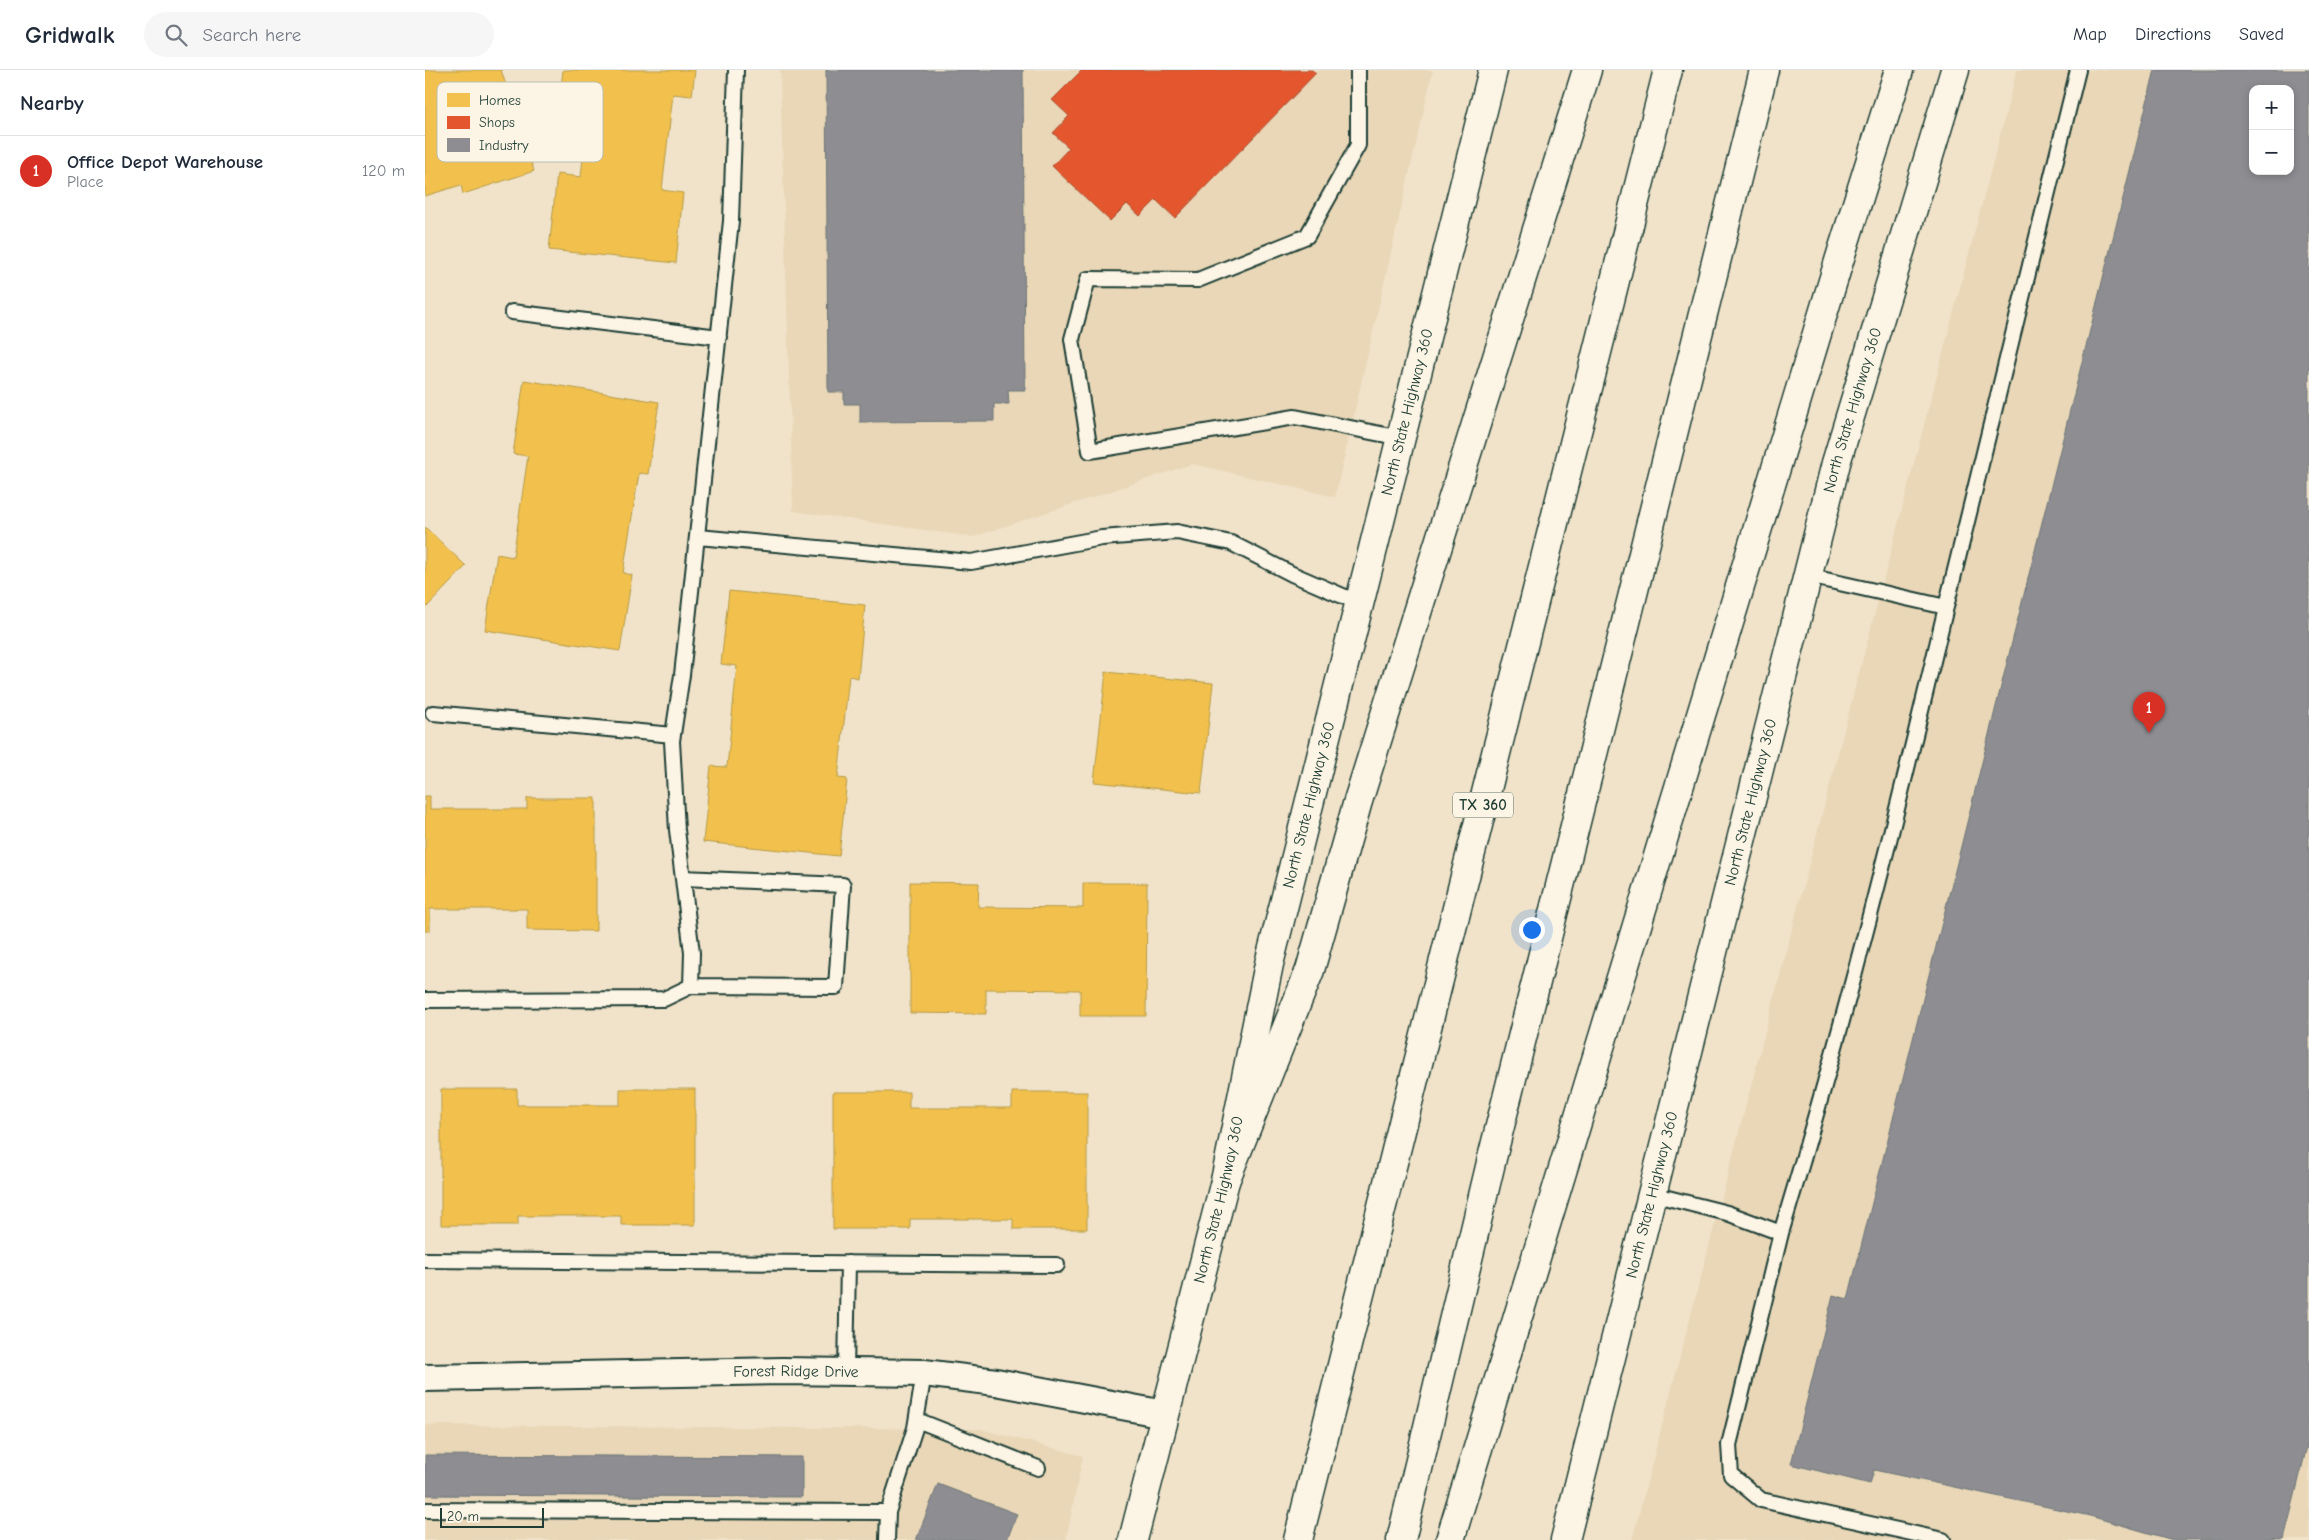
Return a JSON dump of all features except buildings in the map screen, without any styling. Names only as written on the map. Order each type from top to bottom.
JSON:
[{"type":"main road","name":"North State Highway 360","points":[[1133,1540],[1225,1181],[1269,964],[1493,70]]},
{"type":"main road","points":[[1225,1181],[1310,970],[1361,791],[1587,70]]},
{"type":"main road","name":"TX 360","points":[[1298,1540],[1667,70]]},
{"type":"main road","points":[[1401,1540],[1493,1154],[1764,70]]},
{"type":"main road","points":[[1450,1540],[1837,267],[1899,70]]},
{"type":"main road","name":"North State Highway 360","points":[[1565,1540],[1836,463],[1955,70]]},
{"type":"street","name":"Forest Ridge Drive","points":[[425,1378],[846,1371],[924,1372],[981,1379],[1164,1414]]},
{"type":"lane","points":[[691,986],[692,953],[677,830],[673,734],[682,675],[698,537],[731,222],[736,70]]},
{"type":"lane","points":[[1358,70],[1358,146],[1307,236],[1198,280],[1088,279],[1072,339],[1090,451],[1295,417],[1401,438]]},
{"type":"lane","points":[[1943,1540],[1761,1500],[1731,1475],[1729,1444],[1781,1233],[1844,1015],[1909,766],[2078,70]]},
{"type":"lane","points":[[512,312],[719,337]]},
{"type":"lane","points":[[698,537],[971,562],[1102,538],[1177,532],[1231,543],[1292,574],[1359,603]]},
{"type":"lane","points":[[1808,576],[1947,607]]},
{"type":"lane","points":[[433,713],[673,734]]},
{"type":"lane","points":[[425,1000],[664,999],[691,986],[836,987],[843,885],[683,878]]},
{"type":"lane","points":[[1652,1194],[1727,1213],[1781,1233]]},
{"type":"lane","points":[[425,1260],[1057,1265]]},
{"type":"lane","points":[[846,1371],[848,1263]]},
{"type":"lane","points":[[887,1540],[888,1512],[917,1420],[924,1372]]},
{"type":"lane","points":[[917,1420],[1038,1468]]},
{"type":"lane","points":[[425,1510],[888,1512]]},
{"type":"shaded area","points":[[780,70],[1433,70],[1335,497],[1192,464],[973,537],[793,511]]},
{"type":"shaded area","points":[[2017,70],[2309,70],[2309,1540],[1632,1540]]},
{"type":"shaded area","points":[[425,1425],[980,1429],[1083,1456],[1066,1540],[425,1540]]},
{"type":"place","name":"Office Depot Warehouse","points":[[2149,733]]}]
